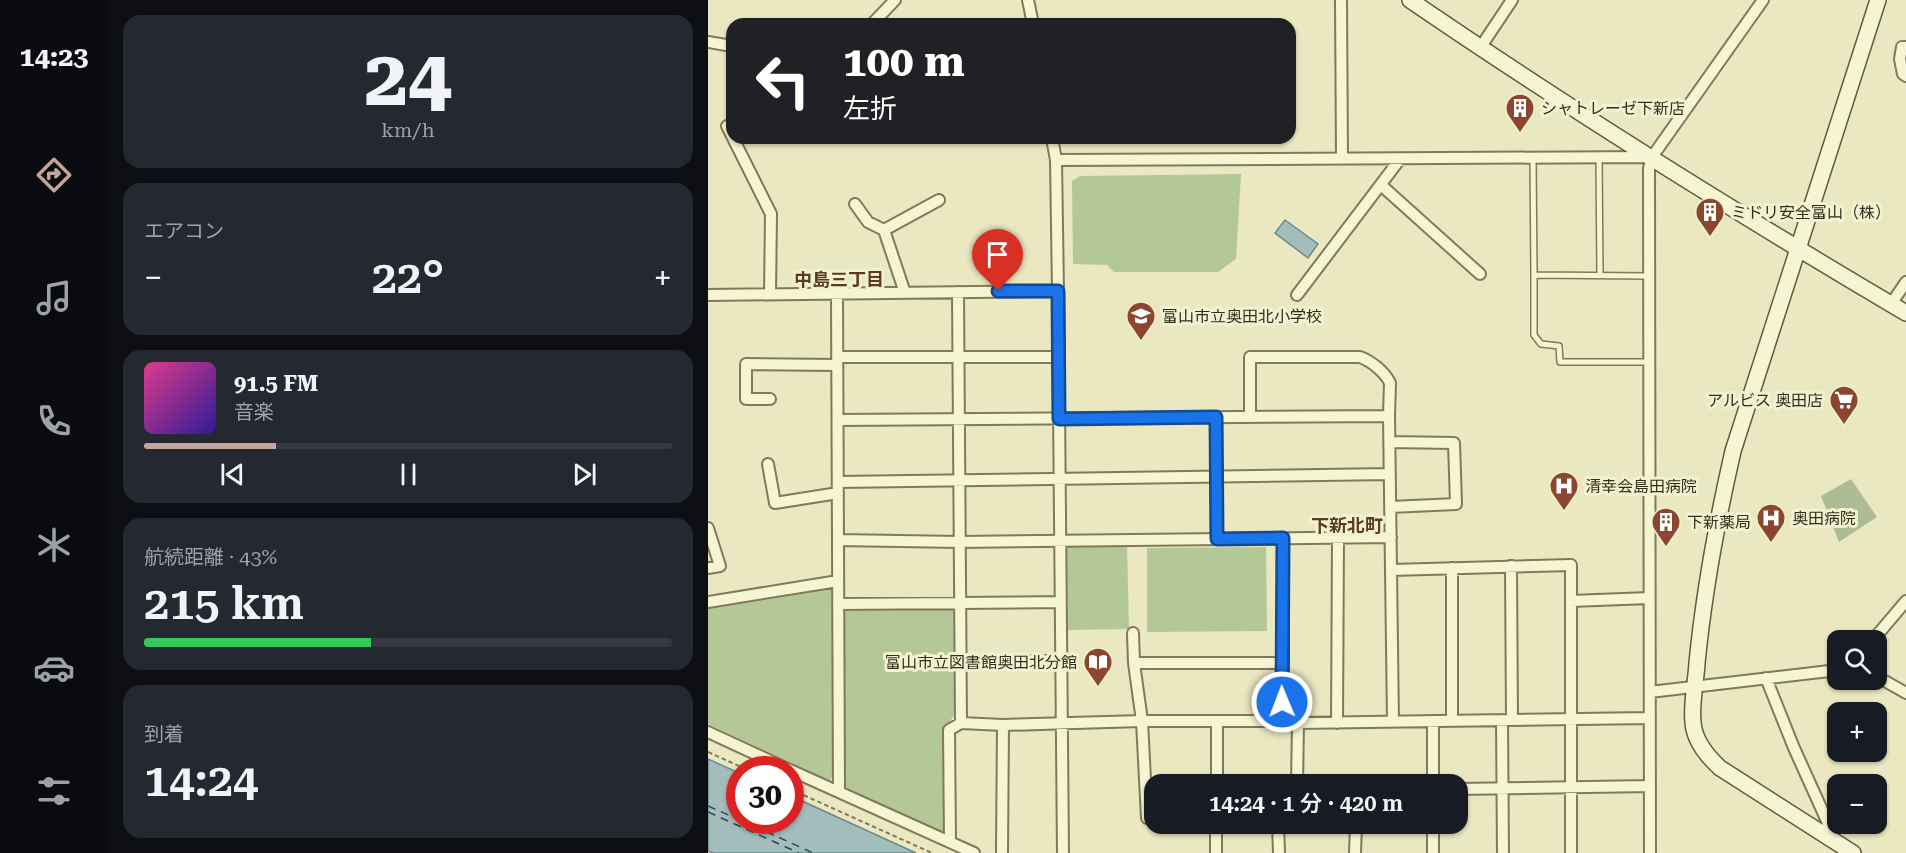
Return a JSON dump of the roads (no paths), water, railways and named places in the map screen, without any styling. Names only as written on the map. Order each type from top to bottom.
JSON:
[{"type":"street","points":[[878,18],[895,0]]},
{"type":"street","points":[[1028,0],[1032,18]]},
{"type":"street","points":[[1341,0],[1342,158]]},
{"type":"street","points":[[1410,0],[1479,48],[1652,158],[1906,313]]},
{"type":"street","points":[[1479,48],[1512,0]]},
{"type":"street","points":[[1650,853],[1648,174],[1652,158],[1763,0]]},
{"type":"street","points":[[1852,853],[1720,768],[1709,758],[1697,740],[1693,722],[1706,592],[1718,517],[1733,451],[1878,0]]},
{"type":"street","points":[[708,42],[726,45]]},
{"type":"street","points":[[1906,47],[1902,47],[1900,59],[1903,74],[1906,76]]},
{"type":"street","points":[[736,144],[771,214],[770,294]]},
{"type":"street","points":[[1053,144],[1056,160],[1059,357],[1063,853]]},
{"type":"street","points":[[1056,160],[1652,158]]},
{"type":"street","points":[[1297,295],[1400,159]]},
{"type":"street","points":[[1381,185],[1480,274]]},
{"type":"street","points":[[884,230],[939,200]]},
{"type":"street","points":[[855,204],[868,222],[884,230],[905,293]]},
{"type":"street","points":[[1891,304],[1906,282]]},
{"type":"street","points":[[708,295],[1058,291]]},
{"type":"street","points":[[958,292],[961,723]]},
{"type":"street","points":[[837,293],[839,792]]},
{"type":"street","points":[[770,399],[746,399],[746,364],[958,357],[1059,357]]},
{"type":"street","points":[[1250,417],[1250,357],[1360,357],[1366,359],[1390,383],[1393,722]]},
{"type":"street","points":[[838,420],[1389,416]]},
{"type":"street","points":[[1216,417],[1217,539]]},
{"type":"street","points":[[1390,442],[1454,443],[1456,504],[1390,507]]},
{"type":"street","points":[[768,464],[775,503],[838,487],[959,480],[1390,474]]},
{"type":"street","points":[[708,528],[720,566],[708,568]]},
{"type":"street","points":[[838,540],[960,542],[1391,537]]},
{"type":"street","points":[[1283,538],[1281,663],[1283,721]]},
{"type":"street","points":[[1337,723],[1338,538]]},
{"type":"street","points":[[1391,570],[1571,565],[1571,853]]},
{"type":"street","points":[[1503,853],[1502,788],[1507,720],[1511,566]]},
{"type":"street","points":[[1452,568],[1452,721]]},
{"type":"street","points":[[708,602],[838,581]]},
{"type":"street","points":[[1571,601],[1649,598]]},
{"type":"street","points":[[838,604],[1060,602]]},
{"type":"street","points":[[1882,630],[1906,602]]},
{"type":"street","points":[[1133,633],[1145,774]]},
{"type":"street","points":[[960,661],[1061,661]]},
{"type":"street","points":[[1134,663],[1281,663]]},
{"type":"street","points":[[1650,692],[1827,671]]},
{"type":"street","points":[[1766,678],[1827,821],[1832,840]]},
{"type":"street","points":[[1887,682],[1906,693]]},
{"type":"street","points":[[950,842],[950,730],[961,723],[1003,725],[1142,721],[1283,721],[1337,723],[1650,718]]},
{"type":"street","points":[[1217,774],[1218,721]]},
{"type":"street","points":[[1433,721],[1433,774]]},
{"type":"street","points":[[1297,774],[1298,723]]},
{"type":"street","points":[[1002,853],[1003,725]]},
{"type":"street","points":[[708,732],[760,756]]},
{"type":"street","points":[[804,776],[974,853]]},
{"type":"street","points":[[1468,789],[1650,786]]},
{"type":"street","points":[[1216,834],[1216,853]]},
{"type":"street","points":[[1278,834],[1279,853]]},
{"type":"street","points":[[1355,853],[1356,834]]},
{"type":"street","points":[[1433,834],[1434,853]]},
{"type":"lane","points":[[1533,158],[1534,335],[1541,344],[1559,346],[1560,362],[1648,362]]},
{"type":"lane","points":[[1599,158],[1600,275]]},
{"type":"lane","points":[[1534,275],[1648,276]]},
{"type":"water","points":[[1285,220],[1318,244],[1308,258],[1275,233]]},
{"type":"water","points":[[708,759],[726,767],[726,834],[804,834],[804,802],[916,853],[713,853],[708,851]]},
{"type":"place","name":"シャトレーゼ下新店","points":[[1520,134]]},
{"type":"place","name":"ミドリ安全富山（株）","points":[[1710,238]]},
{"type":"place","name":"富山市立奥田北小学校","points":[[1141,342]]},
{"type":"place","name":"アルビス 奥田店","points":[[1844,426]]},
{"type":"place","name":"清幸会島田病院","points":[[1564,512]]},
{"type":"place","name":"奥田病院","points":[[1771,544]]},
{"type":"place","name":"下新薬局","points":[[1666,548]]},
{"type":"place","name":"富山市立図書館奥田北分館","points":[[1098,688]]},
{"type":"district","name":"中島三丁目","points":[[839,280]]},
{"type":"district","name":"下新北町","points":[[1347,526]]}]
